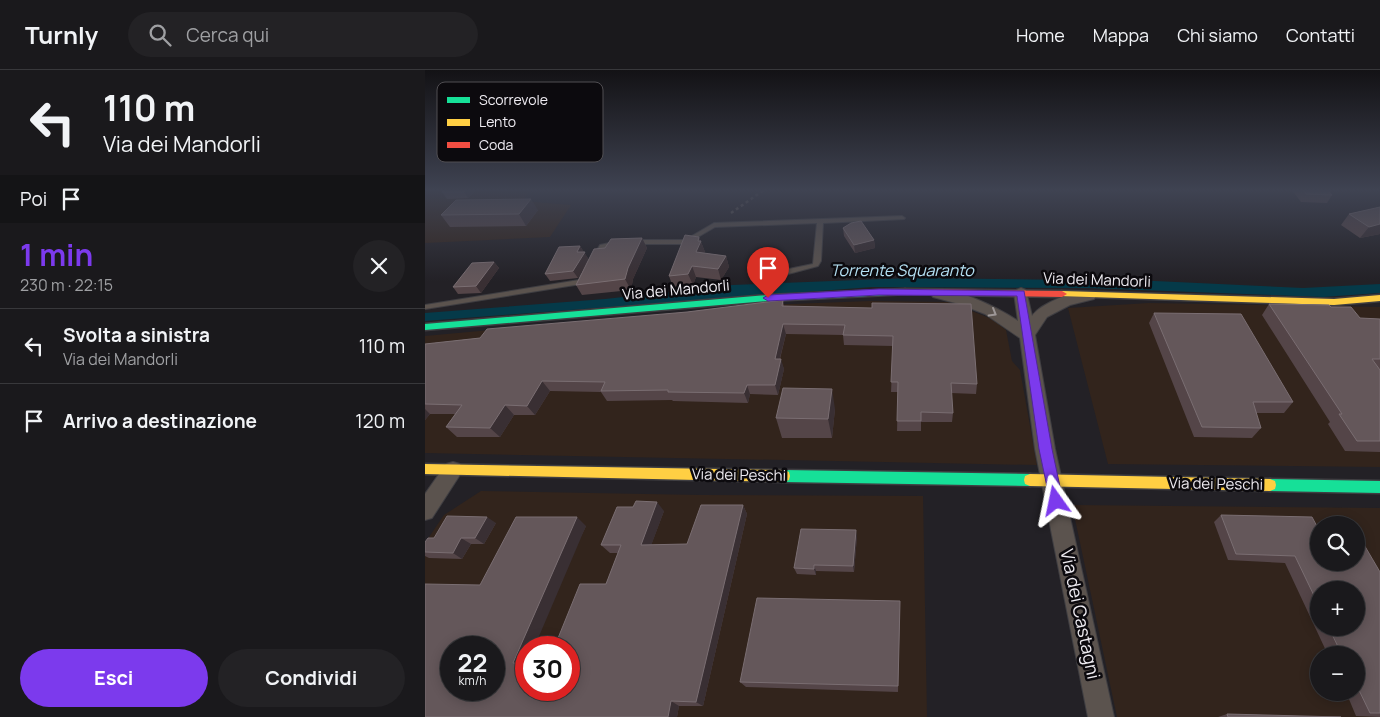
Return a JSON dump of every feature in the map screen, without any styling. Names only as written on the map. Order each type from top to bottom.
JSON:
[{"type":"street","name":"Via dei Mandorli","points":[[425,327],[768,295],[879,292],[1021,293],[1334,302],[1380,298]]},
{"type":"street","points":[[931,293],[963,300],[990,310],[1027,335]]},
{"type":"street","points":[[1021,293],[1052,482]]},
{"type":"street","points":[[1027,335],[1042,313],[1066,301],[1095,295]]},
{"type":"street","name":"Via dei Peschi","points":[[425,469],[1380,487]]},
{"type":"street","points":[[425,511],[453,470]]},
{"type":"street","name":"Via dei Castagni","points":[[1052,482],[1101,717]]},
{"type":"lane","points":[[425,307],[581,282],[602,246],[627,242],[686,242],[714,225],[842,220]]},
{"type":"lane","points":[[768,295],[771,278],[786,272],[816,265],[818,261],[820,221]]},
{"type":"path","points":[[714,225],[721,220]]},
{"type":"shaded area","points":[[425,220],[561,220],[550,237],[425,243]]},
{"type":"shaded area","points":[[871,301],[949,302],[992,319],[1006,330],[1012,361],[1020,370],[1037,465],[425,453],[425,336],[764,305]]},
{"type":"shaded area","points":[[1149,303],[1380,307],[1380,467],[1108,464],[1068,308]]},
{"type":"shaded area","points":[[481,491],[700,495],[923,496],[927,717],[425,717],[425,543],[444,515]]},
{"type":"shaded area","points":[[1072,505],[1380,508],[1380,717],[1117,717]]},
{"type":"water","points":[[911,278],[1155,281],[1303,288],[1380,284],[1380,293],[1323,297],[1088,288],[872,287],[425,321],[425,313],[605,299],[733,285]]},
{"type":"building","points":[[1359,220],[1380,220],[1380,224],[1369,227]]},
{"type":"building","points":[[861,221],[874,240],[854,245],[843,228],[851,223]]},
{"type":"building","points":[[685,235],[699,237],[698,241],[701,241],[696,252],[726,256],[718,269],[692,266],[688,274],[669,276]]},
{"type":"building","points":[[642,238],[625,279],[576,285],[594,249],[605,248],[611,239]]},
{"type":"building","points":[[580,246],[577,252],[585,252],[573,271],[545,274],[559,247]]},
{"type":"building","points":[[494,262],[476,286],[453,287],[472,263]]},
{"type":"building","points":[[783,300],[782,306],[872,308],[872,303],[971,304],[977,384],[951,383],[953,413],[921,412],[921,421],[897,421],[898,382],[891,382],[893,336],[843,335],[845,325],[783,324],[775,359],[781,359],[775,385],[747,385],[744,393],[668,392],[668,390],[601,391],[605,382],[542,381],[527,406],[505,405],[490,428],[446,427],[462,405],[425,404],[425,344],[480,338],[487,329],[687,312]]},
{"type":"building","points":[[1269,304],[1351,307],[1360,318],[1380,319],[1380,359],[1372,359],[1380,370],[1380,441],[1357,441],[1339,414],[1342,414]]},
{"type":"building","points":[[1154,313],[1241,314],[1293,402],[1253,402],[1261,428],[1202,427]]},
{"type":"building","points":[[783,388],[832,389],[828,419],[776,418]]},
{"type":"building","points":[[636,501],[657,502],[641,545],[687,544],[701,505],[743,505],[696,702],[671,701],[668,717],[425,717],[425,584],[480,585],[516,517],[577,517],[525,636],[515,636],[515,658],[513,663],[515,663],[515,701],[580,701],[580,636],[559,636],[580,584],[606,584],[621,545],[601,545],[617,507],[633,507]]},
{"type":"building","points":[[1221,515],[1310,517],[1310,571],[1365,571],[1365,546],[1380,572],[1380,713],[1370,713],[1364,701],[1365,646],[1338,646],[1333,636],[1365,636],[1365,581],[1310,581],[1310,587],[1295,556],[1236,554]]},
{"type":"building","points":[[447,516],[487,517],[475,538],[461,538],[453,553],[425,552],[425,542],[428,538],[434,538]]},
{"type":"building","points":[[801,529],[856,530],[853,566],[814,565],[814,569],[794,568]]},
{"type":"building","points":[[757,598],[900,601],[898,686],[740,682]]},
{"type":"building","points":[[1227,714],[1341,717],[1228,717]]},
{"type":"traffic: fast","points":[[425,327],[768,298],[905,292]]},
{"type":"traffic: fast","points":[[784,476],[1030,480]]},
{"type":"traffic: fast","points":[[1270,485],[1380,487]]},
{"type":"traffic: slow","points":[[1062,294],[1334,302],[1380,298]]},
{"type":"traffic: slow","points":[[425,469],[784,476]]},
{"type":"traffic: slow","points":[[1030,480],[1270,485]]},
{"type":"traffic: jam","points":[[905,292],[1062,294]]},
{"type":"route","points":[[768,298],[879,292],[1021,293],[1045,449],[1056,501]]},
{"type":"water label","name":"Torrente Squaranto","points":[[902,270]]}]
